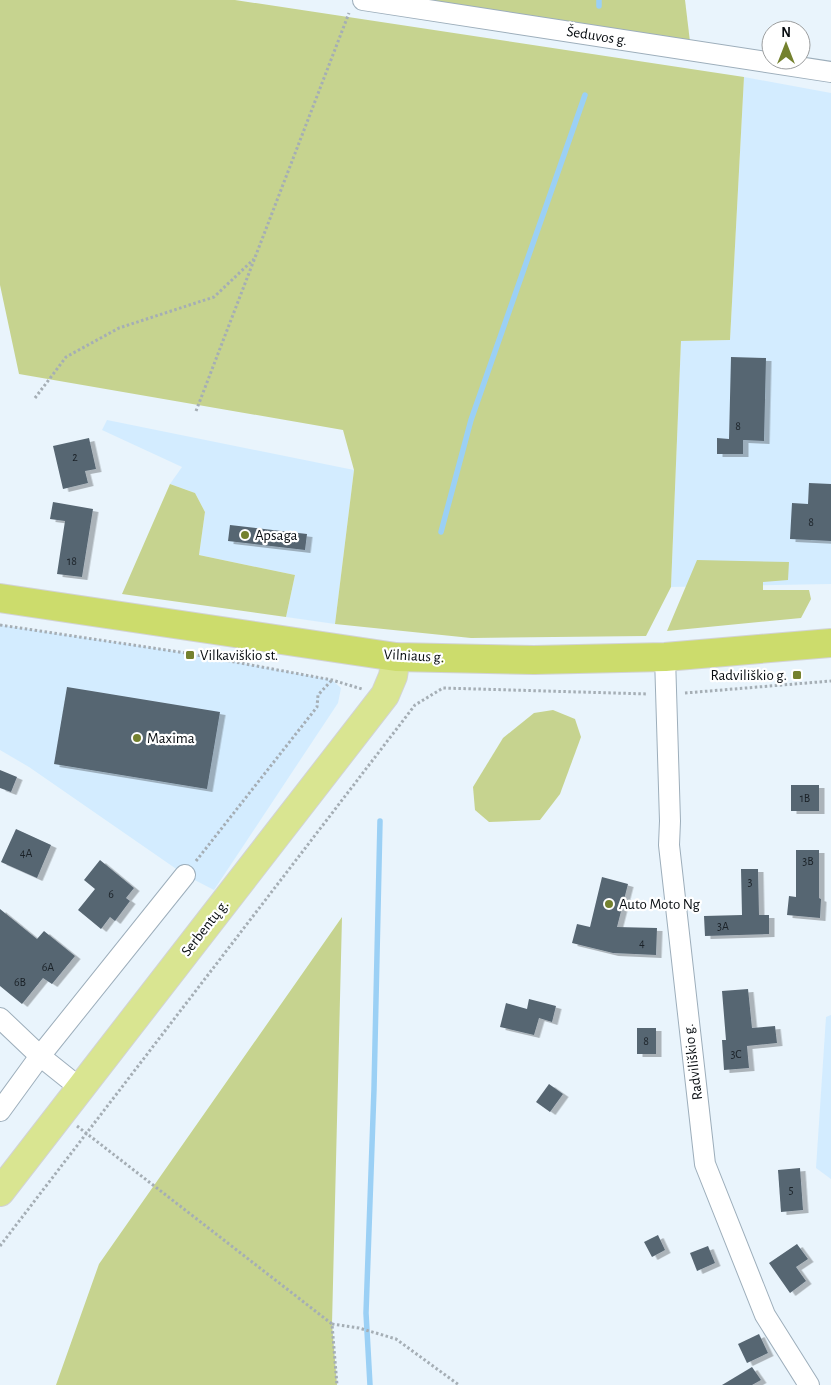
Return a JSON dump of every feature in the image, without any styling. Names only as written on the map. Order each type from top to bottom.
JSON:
[{"type":"highway","name":"Vilniaus g.","points":[[0,598],[396,657],[534,660],[665,657],[831,643]]},
{"type":"main road","name":"Serbentų g.","points":[[0,1192],[385,695],[393,676],[396,657]]},
{"type":"street","name":"Šeduvos g.","points":[[357,4],[831,72]]},
{"type":"street","name":"Radviliškio g.","points":[[665,657],[670,821],[668,845],[705,1164],[765,1314],[809,1385]]},
{"type":"street","points":[[0,1111],[40,1056],[185,875]]},
{"type":"street","points":[[0,1018],[40,1056],[80,1088]]},
{"type":"path","points":[[196,412],[255,258],[357,4]]},
{"type":"path","points":[[35,398],[66,357],[119,328],[214,297],[255,258]]},
{"type":"path","points":[[0,625],[186,654],[332,680],[415,705]]},
{"type":"path","points":[[185,875],[317,707],[318,695],[332,680]]},
{"type":"path","points":[[0,1246],[415,705],[443,688],[665,695],[831,681]]},
{"type":"path","points":[[61,1113],[332,1324],[358,1328],[396,1339],[459,1385]]},
{"type":"path","points":[[332,1324],[337,1385]]},
{"type":"shaded area","points":[[744,77],[831,93],[831,584],[671,587],[681,341],[730,340]]},
{"type":"shaded area","points":[[107,420],[354,470],[335,624],[286,617],[295,575],[199,555],[205,512],[195,493],[170,484],[182,467],[102,430]]},
{"type":"shaded area","points":[[0,625],[186,653],[332,680],[341,688],[338,703],[214,890],[185,875],[29,767],[0,750]]},
{"type":"shaded area","points":[[831,1015],[831,1179],[816,1168],[826,1017]]},
{"type":"green space","points":[[0,0],[235,0],[744,77],[730,340],[681,341],[671,587],[646,636],[471,638],[335,624],[354,470],[343,430],[19,374],[0,285]]},
{"type":"green space","points":[[362,0],[685,0],[691,50]]},
{"type":"green space","points":[[170,484],[195,493],[205,512],[199,555],[295,575],[286,617],[122,594]]},
{"type":"green space","points":[[697,560],[789,562],[788,580],[763,582],[763,590],[809,590],[811,599],[801,618],[667,631]]},
{"type":"green space","points":[[553,710],[575,719],[581,737],[560,794],[540,820],[489,822],[475,810],[473,787],[503,738],[534,713]]},
{"type":"green space","points":[[342,917],[332,1324],[337,1385],[56,1385],[99,1264]]},
{"type":"building","points":[[731,357],[766,358],[764,441],[743,440],[743,454],[717,454],[717,438],[729,439]]},
{"type":"building","points":[[89,438],[96,469],[85,471],[88,483],[63,489],[53,446]]},
{"type":"building","points":[[809,483],[831,484],[831,541],[790,539],[792,503],[808,504]]},
{"type":"building","points":[[53,502],[93,509],[82,577],[57,574],[65,521],[50,519]]},
{"type":"building","points":[[230,525],[307,534],[305,550],[228,541]]},
{"type":"building","name":"Maxima","points":[[67,687],[220,712],[207,789],[54,764]]},
{"type":"building","points":[[0,770],[17,777],[11,792],[0,788]]},
{"type":"building","points":[[791,785],[819,785],[819,811],[791,811]]},
{"type":"building","points":[[16,829],[51,845],[37,878],[1,862]]},
{"type":"building","points":[[796,850],[819,850],[820,918],[787,915],[789,896],[796,897]]},
{"type":"building","points":[[100,860],[134,888],[126,898],[130,901],[115,921],[110,917],[101,929],[78,910],[95,889],[84,880]]},
{"type":"building","points":[[741,869],[758,869],[759,915],[769,915],[769,934],[705,936],[704,916],[742,915]]},
{"type":"building","name":"Auto Moto Ng","points":[[602,877],[628,884],[617,927],[657,928],[656,955],[613,953],[572,943],[577,924],[590,927]]},
{"type":"building","points":[[0,909],[37,939],[44,931],[75,956],[52,984],[43,978],[22,1004],[0,986]]},
{"type":"building","points":[[748,989],[752,1028],[775,1026],[777,1043],[747,1046],[749,1068],[724,1070],[722,1040],[726,1040],[722,991]]},
{"type":"building","points":[[529,999],[556,1006],[552,1022],[539,1018],[534,1035],[500,1027],[506,1003],[527,1009]]},
{"type":"building","points":[[637,1028],[656,1028],[656,1054],[637,1054]]},
{"type":"building","points":[[549,1084],[563,1094],[550,1112],[536,1102]]},
{"type":"building","points":[[800,1168],[803,1210],[781,1212],[778,1170]]},
{"type":"building","points":[[658,1235],[665,1250],[652,1257],[644,1242]]},
{"type":"building","points":[[797,1244],[808,1259],[796,1267],[806,1281],[790,1293],[769,1263]]},
{"type":"building","points":[[708,1246],[715,1263],[697,1271],[690,1253]]},
{"type":"building","points":[[759,1334],[768,1353],[747,1363],[738,1344]]},
{"type":"building","points":[[752,1367],[761,1380],[752,1385],[722,1385]]},
{"type":"waterway","points":[[599,0],[599,6]]},
{"type":"waterway","points":[[441,532],[471,420],[585,95]]},
{"type":"waterway","points":[[370,1385],[366,1313],[374,1089],[380,821]]},
{"type":"place","name":"Apsaga","points":[[245,535]]},
{"type":"place","name":"Vilkaviškio st.","points":[[190,655]]},
{"type":"place","name":"Radviliškio g.","points":[[797,675]]},
{"type":"place","name":"Maxima","points":[[137,738]]},
{"type":"place","name":"Auto Moto Ng","points":[[609,904]]}]
